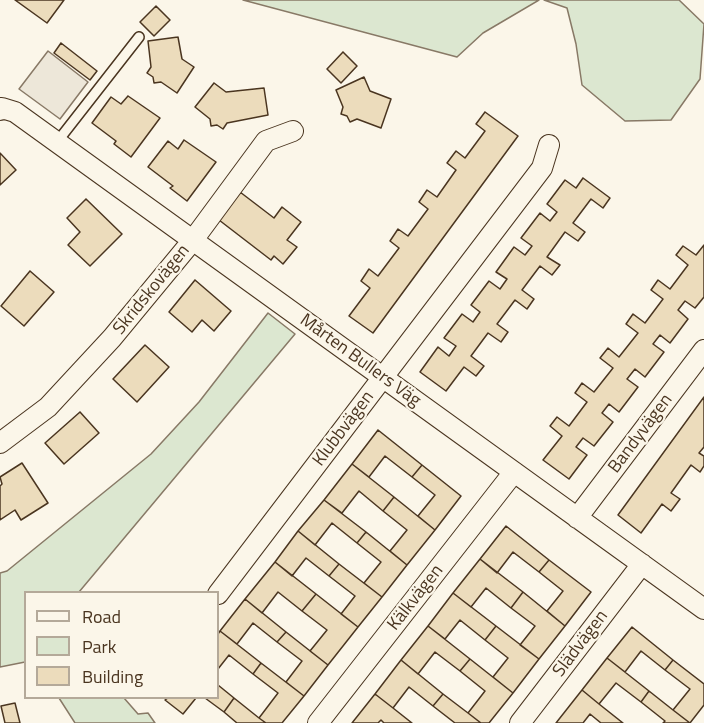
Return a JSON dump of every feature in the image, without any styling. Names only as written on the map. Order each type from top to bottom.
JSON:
[{"type":"street","name":"Mårten Bullers Väg","points":[[8,111],[57,142],[704,609]]},
{"type":"street","name":"Skridskovägen","points":[[0,443],[48,407],[112,338],[192,240],[266,141],[293,131]]},
{"type":"street","name":"Klubbvägen","points":[[219,593],[542,168],[549,145]]},
{"type":"street","name":"Bandyvägen","points":[[577,518],[704,350]]},
{"type":"street","name":"Kälkvägen","points":[[318,723],[514,472]]},
{"type":"street","name":"Slädvägen","points":[[520,723],[642,564]]},
{"type":"lane","points":[[57,142],[139,37]]},
{"type":"green space","points":[[243,0],[539,0],[483,33],[457,57]]},
{"type":"green space","points":[[544,0],[679,0],[704,24],[700,79],[671,120],[625,121],[582,85],[576,44],[567,8]]},
{"type":"green space","points":[[268,313],[295,334],[80,591],[24,591],[24,662],[0,667],[0,573],[7,571],[151,454],[199,402]]},
{"type":"green space","points":[[60,699],[125,699],[138,714],[148,713],[155,723],[75,723]]},
{"type":"shaded area","points":[[48,51],[88,82],[60,119],[19,89]]},
{"type":"building","points":[[15,0],[64,0],[47,23]]},
{"type":"building","points":[[156,6],[170,20],[154,36],[140,22]]},
{"type":"building","points":[[178,37],[182,59],[194,67],[177,93],[161,82],[154,83],[153,77],[147,73],[151,67],[148,41]]},
{"type":"building","points":[[61,43],[97,71],[90,80],[54,53]]},
{"type":"building","points":[[343,52],[357,66],[341,83],[327,69]]},
{"type":"building","points":[[364,77],[370,91],[391,99],[381,128],[357,119],[350,122],[347,116],[341,114],[343,107],[336,90]]},
{"type":"building","points":[[214,83],[226,92],[264,88],[268,115],[227,123],[223,129],[217,125],[211,126],[210,119],[195,107]]},
{"type":"building","points":[[128,96],[160,118],[131,157],[114,144],[116,141],[92,123],[111,97],[121,104]]},
{"type":"building","points":[[485,112],[518,136],[373,333],[349,316],[370,288],[361,281],[369,269],[378,276],[399,248],[390,241],[398,229],[408,236],[428,209],[419,202],[427,190],[437,197],[456,170],[447,163],[456,151],[465,158],[485,131],[476,124]]},
{"type":"building","points":[[184,140],[216,162],[187,201],[170,188],[173,186],[148,167],[168,141],[178,149]]},
{"type":"building","points":[[0,153],[16,170],[0,185]]},
{"type":"building","points":[[583,178],[610,198],[603,208],[591,199],[573,223],[585,232],[578,241],[565,232],[547,257],[560,265],[552,275],[540,266],[522,290],[534,299],[527,309],[515,300],[497,324],[508,332],[501,342],[488,333],[471,356],[484,366],[476,376],[464,367],[446,391],[420,372],[438,347],[449,356],[456,346],[444,338],[462,314],[473,322],[480,312],[471,305],[489,281],[500,289],[507,279],[496,272],[514,247],[525,255],[532,246],[521,238],[540,213],[550,221],[557,212],[547,204],[565,180],[576,188]]},
{"type":"building","points":[[240,192],[274,218],[282,207],[301,222],[287,240],[297,247],[283,264],[274,256],[271,260],[219,220]]},
{"type":"building","points":[[86,199],[122,234],[90,266],[68,245],[80,232],[67,218]]},
{"type":"building","points":[[704,245],[704,297],[695,308],[685,301],[678,310],[688,319],[670,343],[660,335],[653,344],[664,352],[645,377],[635,369],[627,379],[638,387],[619,412],[609,404],[602,413],[613,422],[594,446],[583,438],[576,447],[587,455],[569,479],[543,460],[562,436],[550,426],[557,417],[569,426],[587,402],[575,393],[582,383],[594,392],[613,368],[600,358],[608,348],[619,357],[638,333],[626,324],[633,314],[645,323],[663,299],[651,290],[658,280],[670,289],[688,265],[676,255],[683,246],[696,255]]},
{"type":"building","points":[[30,271],[54,292],[24,326],[1,306]]},
{"type":"building","points":[[195,280],[231,311],[214,331],[202,320],[192,332],[169,312]]},
{"type":"building","points":[[145,345],[169,367],[137,402],[113,379]]},
{"type":"building","points":[[704,397],[704,447],[699,453],[704,456],[704,466],[700,472],[691,465],[671,493],[680,499],[671,511],[662,504],[641,533],[618,515]]},
{"type":"building","points":[[80,412],[99,433],[64,464],[45,443]]},
{"type":"building","points":[[378,430],[422,465],[412,477],[385,456],[369,477],[352,464]]},
{"type":"building","points":[[22,463],[48,503],[21,520],[15,510],[0,520],[0,486],[2,484],[0,477]]},
{"type":"building","points":[[352,464],[394,497],[383,511],[359,491],[342,513],[324,500]]},
{"type":"building","points":[[422,465],[461,496],[435,530],[418,516],[435,495],[412,477]]},
{"type":"building","points":[[394,497],[435,530],[407,565],[390,551],[407,530],[383,511]]},
{"type":"building","points":[[324,500],[366,532],[357,543],[332,523],[315,545],[298,531]]},
{"type":"building","points":[[506,526],[549,560],[539,572],[513,552],[497,573],[480,559]]},
{"type":"building","points":[[298,531],[339,564],[329,576],[306,558],[292,576],[275,562]]},
{"type":"building","points":[[366,532],[407,565],[382,597],[364,583],[381,562],[357,543]]},
{"type":"building","points":[[480,559],[523,592],[511,608],[486,588],[471,607],[453,593]]},
{"type":"building","points":[[549,560],[591,592],[565,626],[547,611],[563,591],[539,572]]},
{"type":"building","points":[[275,562],[316,594],[302,611],[278,592],[262,613],[245,599]]},
{"type":"building","points":[[339,564],[382,597],[358,627],[341,614],[355,596],[329,576]]},
{"type":"building","points":[[523,592],[565,626],[539,659],[520,645],[535,626],[511,608]]},
{"type":"building","points":[[453,593],[496,626],[485,640],[460,620],[445,639],[428,626]]},
{"type":"building","points":[[316,594],[358,627],[328,665],[310,651],[327,630],[302,611]]},
{"type":"building","points":[[245,599],[286,632],[277,642],[253,623],[237,644],[220,631]]},
{"type":"building","points":[[428,626],[470,659],[460,671],[435,652],[418,674],[401,660]]},
{"type":"building","points":[[496,626],[539,659],[513,693],[493,677],[508,658],[485,640]]},
{"type":"building","points":[[632,627],[673,660],[665,670],[641,651],[625,672],[607,658]]},
{"type":"building","points":[[220,631],[261,663],[253,674],[229,655],[219,668]]},
{"type":"building","points":[[286,632],[328,665],[304,696],[286,682],[302,661],[277,642]]},
{"type":"building","points":[[607,658],[649,691],[641,702],[616,683],[599,704],[582,690]]},
{"type":"building","points":[[470,659],[513,693],[489,723],[481,723],[468,713],[485,691],[460,671]]},
{"type":"building","points":[[401,660],[443,694],[433,706],[409,687],[393,708],[375,694]]},
{"type":"building","points":[[673,660],[704,684],[704,705],[690,723],[673,710],[690,689],[665,670]]},
{"type":"building","points":[[261,663],[304,696],[282,723],[266,723],[259,718],[278,693],[253,674]]},
{"type":"building","points":[[219,686],[234,698],[224,712],[206,699],[219,699]]},
{"type":"building","points":[[582,690],[623,723],[601,723],[590,714],[583,723],[556,723]]},
{"type":"building","points":[[649,691],[690,723],[663,723],[665,721],[641,702]]},
{"type":"building","points":[[375,694],[412,723],[384,723],[381,720],[378,723],[352,723]]},
{"type":"building","points":[[443,694],[481,723],[455,723],[433,706]]},
{"type":"building","points":[[234,698],[266,723],[237,723],[224,712]]},
{"type":"building","points":[[166,699],[195,699],[183,714],[165,700]]},
{"type":"building","points":[[15,703],[20,723],[5,723],[1,706]]}]
